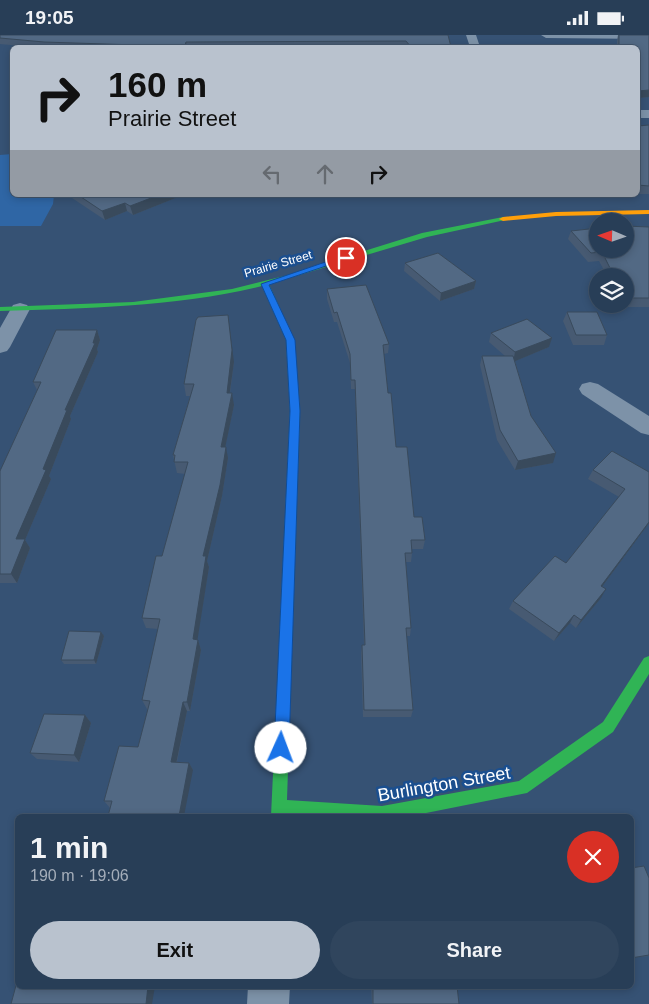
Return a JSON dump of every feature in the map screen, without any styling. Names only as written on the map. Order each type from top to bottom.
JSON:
[{"type":"street","points":[[546,35],[645,36]]},
{"type":"street","name":"Prairie Street","points":[[0,309],[62,309],[182,299],[265,284],[363,252],[431,234],[501,219],[571,213],[649,212]]},
{"type":"street","points":[[265,284],[290,340],[295,411],[279,812]]},
{"type":"street","points":[[0,347],[20,309]]},
{"type":"street","points":[[590,389],[649,427]]},
{"type":"street","name":"Burlington Street","points":[[279,812],[382,814],[522,788],[608,727],[649,662]]},
{"type":"street","points":[[268,1004],[269,989]]},
{"type":"shaded area","points":[[10,154],[10,197],[54,197],[53,204],[41,226],[0,226],[0,155]]},
{"type":"building","points":[[0,35],[448,35],[450,45],[409,45],[406,41],[186,42],[185,45],[136,45],[44,42],[0,38]]},
{"type":"building","points":[[619,35],[649,35],[649,90],[640,91],[640,45],[619,45]]},
{"type":"building","points":[[649,125],[649,186],[640,185],[640,126]]},
{"type":"building","points":[[81,197],[154,197],[130,206],[125,203],[102,211]]},
{"type":"building","points":[[634,226],[649,227],[649,298],[634,298],[634,268],[610,268],[605,258],[634,258]]},
{"type":"building","points":[[589,229],[589,251],[571,231]]},
{"type":"building","points":[[438,253],[476,281],[441,293],[405,263]]},
{"type":"building","points":[[366,285],[389,344],[383,345],[388,393],[391,393],[396,447],[407,447],[414,517],[422,517],[425,540],[411,540],[412,553],[405,553],[411,628],[406,628],[413,710],[364,710],[362,645],[365,645],[355,380],[351,380],[350,354],[337,312],[334,313],[327,289]]},
{"type":"building","points":[[567,312],[597,313],[607,335],[576,335]]},
{"type":"building","points":[[228,315],[232,350],[227,393],[232,393],[221,447],[226,447],[220,485],[203,556],[206,556],[193,639],[198,640],[187,702],[183,702],[171,762],[189,763],[179,814],[109,814],[112,801],[104,801],[119,746],[138,747],[150,701],[142,700],[160,619],[142,618],[156,556],[162,556],[188,462],[174,462],[175,455],[173,455],[194,384],[184,384],[198,317]]},
{"type":"building","points":[[527,319],[552,338],[515,352],[491,333]]},
{"type":"building","points":[[56,330],[97,330],[93,343],[95,343],[65,410],[67,410],[43,469],[46,470],[16,539],[25,539],[11,574],[0,574],[0,471],[41,382],[33,382]]},
{"type":"building","points":[[482,356],[513,356],[531,416],[556,453],[518,461],[500,430]]},
{"type":"building","points":[[612,451],[649,472],[649,522],[601,586],[606,589],[581,620],[574,615],[559,633],[513,601],[555,556],[566,563],[625,489],[593,470]]},
{"type":"building","points":[[69,631],[101,632],[94,660],[61,660]]},
{"type":"building","points":[[44,714],[85,715],[74,755],[30,753]]},
{"type":"building","points":[[644,866],[649,878],[649,955],[634,958],[634,868]]},
{"type":"building","points":[[15,989],[148,989],[146,1004],[11,1004]]},
{"type":"building","points":[[373,989],[457,989],[459,1004],[373,1004]]},
{"type":"traffic: fast","points":[[0,309],[133,304],[232,291],[286,278],[425,235],[503,219]]},
{"type":"traffic: fast","points":[[265,284],[290,340],[295,411],[279,814]]},
{"type":"traffic: fast","points":[[279,807],[382,814],[522,788],[608,727],[649,662]]},
{"type":"traffic: slow","points":[[503,219],[556,214],[649,212]]},
{"type":"route","points":[[281,748],[295,411],[290,340],[265,284],[346,258]]}]
